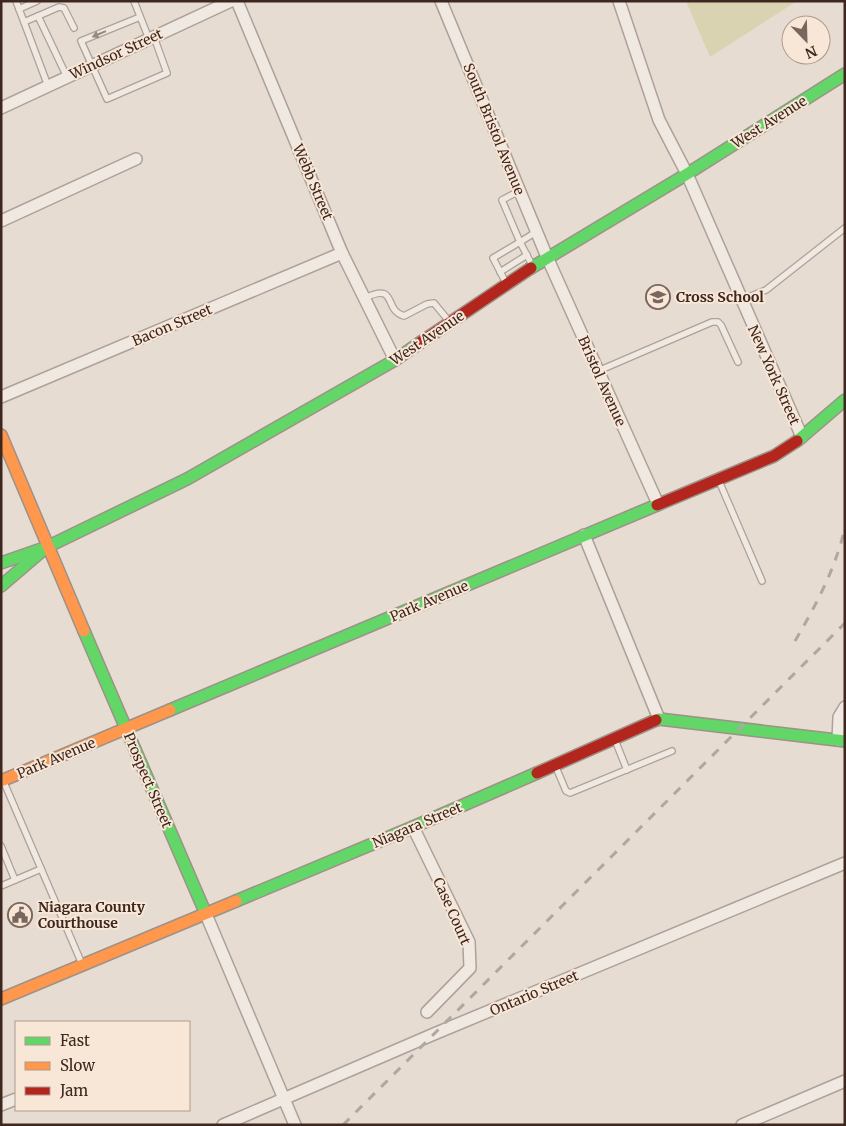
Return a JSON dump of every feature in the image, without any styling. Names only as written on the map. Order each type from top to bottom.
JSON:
[{"type":"main road","name":"West Avenue","points":[[1,586],[47,546],[187,480],[395,360],[547,257],[687,174],[845,74]]},
{"type":"main road","name":"Park Avenue","points":[[2,781],[774,456],[802,437],[845,400]]},
{"type":"main road","name":"Prospect Street","points":[[1,435],[205,912]]},
{"type":"main road","points":[[1,563],[47,546]]},
{"type":"main road","points":[[659,719],[841,741]]},
{"type":"main road","name":"Niagara Street","points":[[1,999],[205,912],[413,827],[659,719]]},
{"type":"street","name":"Windsor Street","points":[[1,108],[232,1]]},
{"type":"street","name":"Webb Street","points":[[238,1],[342,253],[395,360]]},
{"type":"street","name":"South Bristol Avenue","points":[[441,1],[547,257]]},
{"type":"street","name":"New York Street","points":[[619,1],[659,120],[687,174],[802,437]]},
{"type":"street","points":[[1,221],[136,158]]},
{"type":"street","name":"Bacon Street","points":[[1,397],[342,253]]},
{"type":"street","name":"Bristol Avenue","points":[[547,257],[658,504]]},
{"type":"street","points":[[584,535],[659,719]]},
{"type":"street","points":[[841,741],[839,717],[845,707]]},
{"type":"street","name":"Case Court","points":[[413,827],[468,942],[470,968],[427,1012]]},
{"type":"street","name":"Ontario Street","points":[[223,1125],[434,1034],[845,863]]},
{"type":"street","name":"Prospect Street","points":[[205,912],[295,1125]]},
{"type":"street","points":[[742,1125],[845,1081]]},
{"type":"street","points":[[1,1105],[15,1099]]},
{"type":"lane","points":[[16,1],[48,86]]},
{"type":"lane","points":[[19,9],[37,1]]},
{"type":"lane","points":[[134,1],[167,73],[107,100],[81,40],[140,17]]},
{"type":"lane","points":[[24,22],[59,7],[64,8],[74,28]]},
{"type":"lane","points":[[38,16],[67,77]]},
{"type":"lane","points":[[520,191],[502,200],[532,267]]},
{"type":"lane","points":[[741,300],[766,290],[845,228]]},
{"type":"lane","points":[[507,284],[493,258],[536,232]]},
{"type":"lane","points":[[500,272],[527,255]]},
{"type":"lane","points":[[364,298],[381,292],[400,315],[408,315],[427,304],[434,303],[450,322]]},
{"type":"lane","points":[[598,371],[712,322],[718,322],[721,325],[738,362]]},
{"type":"lane","points":[[718,479],[762,581]]},
{"type":"lane","points":[[615,738],[627,770]]},
{"type":"lane","points":[[555,765],[566,791],[570,793],[672,750]]},
{"type":"lane","points":[[2,781],[82,964]]},
{"type":"lane","points":[[1,846],[15,880]]},
{"type":"lane","points":[[1,886],[41,868]]},
{"type":"shaded area","points":[[686,1],[797,1],[710,57]]},
{"type":"railway","points":[[795,641],[824,586],[836,557],[845,527]]},
{"type":"railway","points":[[343,1125],[845,623]]},
{"type":"traffic: fast","points":[[531,268],[687,174],[845,74]]},
{"type":"traffic: fast","points":[[1,563],[47,547],[187,479],[395,360],[421,342]]},
{"type":"traffic: fast","points":[[797,441],[845,400]]},
{"type":"traffic: fast","points":[[170,710],[657,505]]},
{"type":"traffic: fast","points":[[1,586],[43,550]]},
{"type":"traffic: fast","points":[[84,631],[205,912]]},
{"type":"traffic: fast","points":[[656,720],[845,741]]},
{"type":"traffic: fast","points":[[236,901],[537,773]]},
{"type":"traffic: slow","points":[[1,435],[84,631]]},
{"type":"traffic: slow","points":[[1,781],[170,710]]},
{"type":"traffic: slow","points":[[1,999],[236,901]]},
{"type":"traffic: jam","points":[[421,342],[531,268]]},
{"type":"traffic: jam","points":[[657,505],[774,456],[797,441]]},
{"type":"traffic: jam","points":[[537,773],[656,720]]},
{"type":"place","name":"Cross School","points":[[658,297]]},
{"type":"place","name":"Niagara County Courthouse","points":[[20,915]]}]
